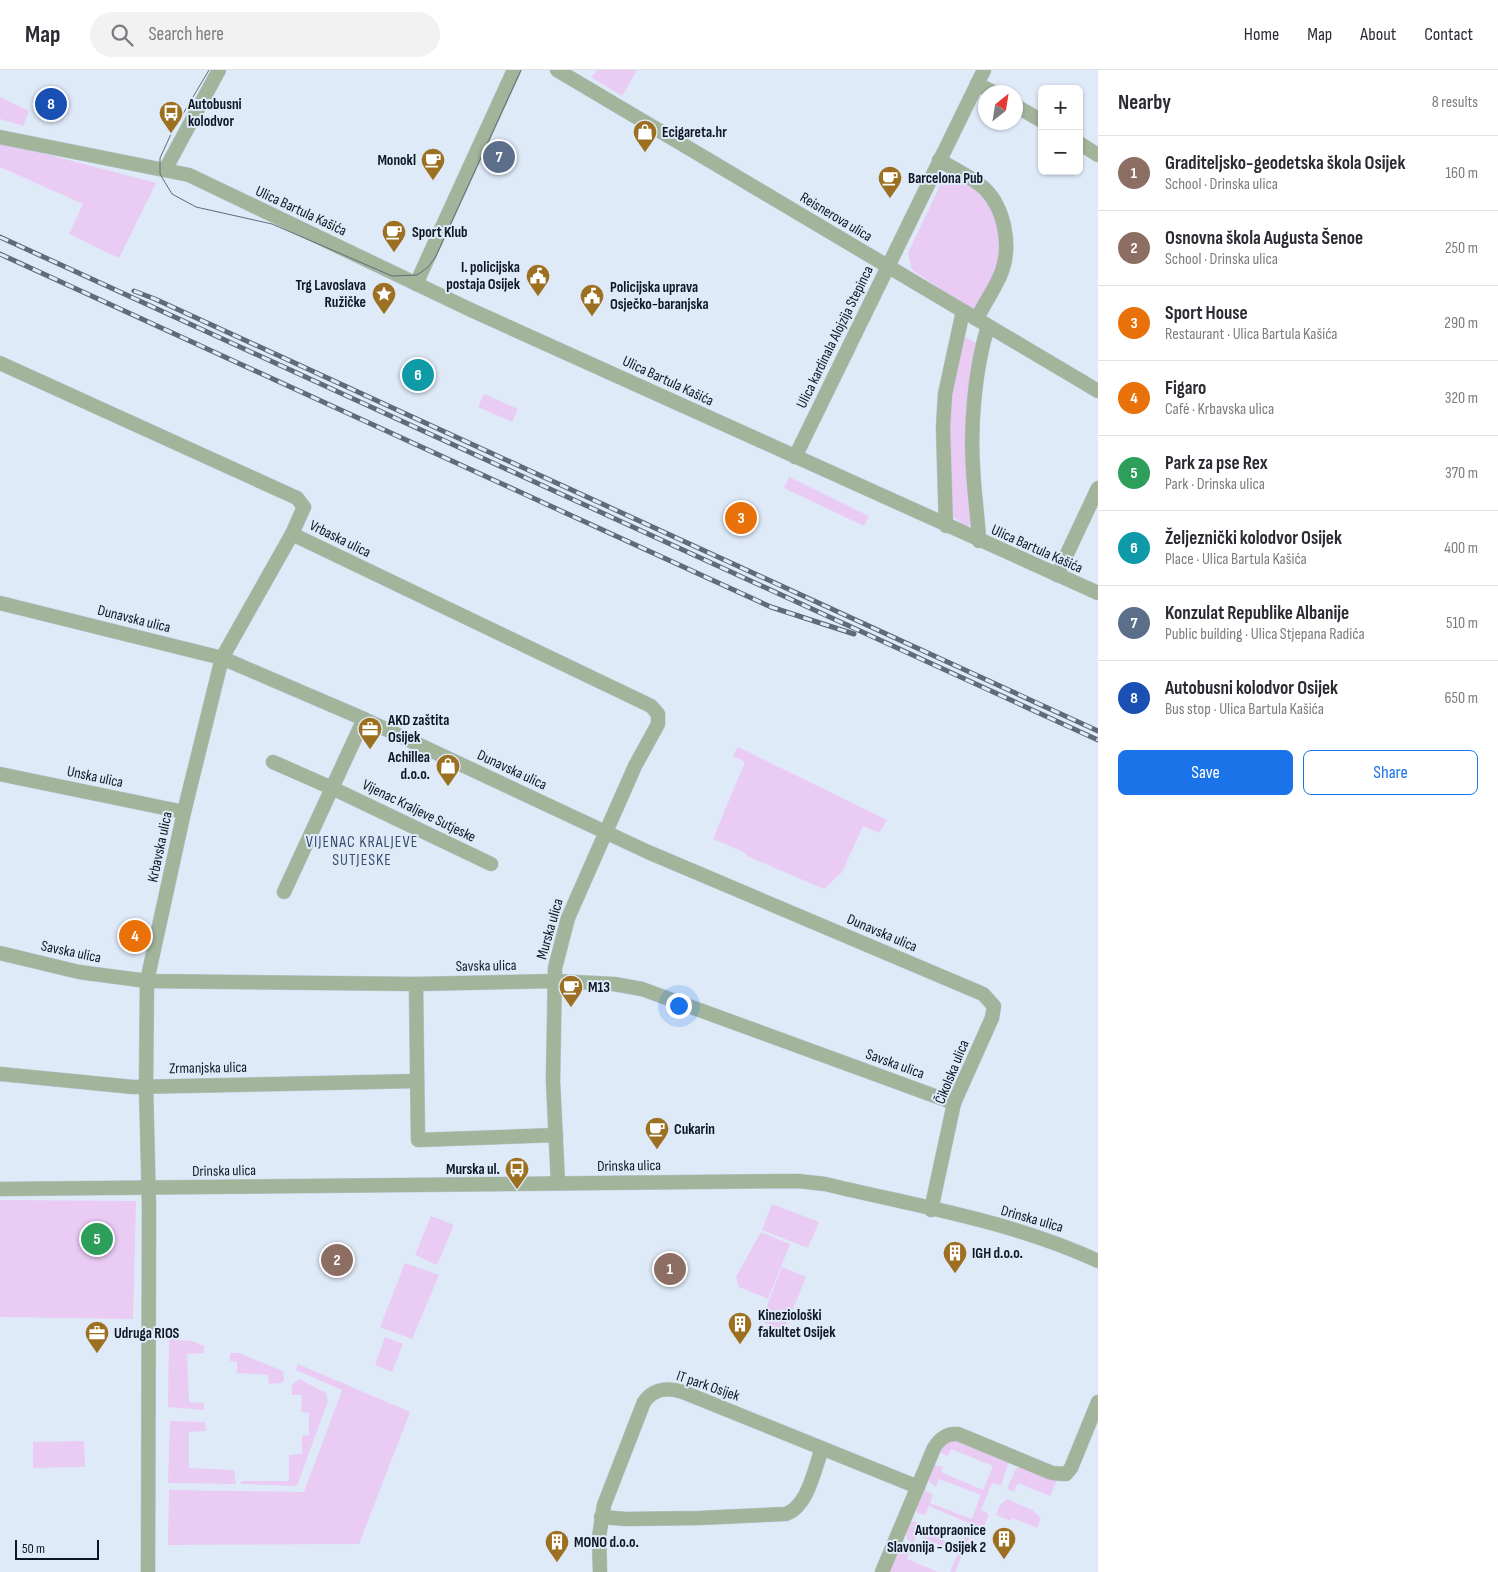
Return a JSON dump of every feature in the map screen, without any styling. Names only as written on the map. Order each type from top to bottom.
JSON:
[{"type":"street","points":[[165,170],[219,70]]},
{"type":"street","points":[[416,284],[514,70]]},
{"type":"street","name":"Reisnerova ulica","points":[[557,70],[1098,391]]},
{"type":"street","name":"Ulica kardinala Alojzija Stepinca","points":[[795,457],[984,70]]},
{"type":"street","points":[[1023,110],[1038,119]]},
{"type":"street","name":"Ulica Bartula Kašića","points":[[0,137],[189,175],[416,284],[1098,594]]},
{"type":"street","points":[[1083,146],[1098,155]]},
{"type":"street","points":[[939,160],[987,191],[1000,214],[1007,239],[1007,254],[982,323],[984,340],[976,397],[972,466],[979,541]]},
{"type":"street","points":[[946,526],[943,428],[945,394],[963,311]]},
{"type":"street","name":"Vrbaska ulica","points":[[0,363],[300,500],[304,510],[292,534],[651,706]]},
{"type":"street","points":[[1057,575],[1098,488]]},
{"type":"street","name":"Krbavska ulica","points":[[149,1188],[146,1086],[147,981],[184,812],[222,658],[292,534]]},
{"type":"street","name":"Dunavska ulica","points":[[0,603],[222,658],[364,719],[604,832],[983,994],[994,1006]]},
{"type":"street","name":"Murska ulica","points":[[558,1183],[554,1081],[555,968],[568,918],[604,832],[658,724],[658,714],[651,706]]},
{"type":"street","points":[[284,892],[364,719]]},
{"type":"street","name":"Vijenac Kraljeve Sutjeske","points":[[273,762],[491,864]]},
{"type":"street","name":"Unska ulica","points":[[0,774],[184,812]]},
{"type":"street","name":"Savska ulica","points":[[0,953],[79,972],[147,981],[416,984],[555,981],[614,984],[642,989],[954,1103]]},
{"type":"street","points":[[416,984],[418,1140],[556,1135]]},
{"type":"street","name":"Čikolska ulica","points":[[931,1210],[954,1103],[992,1018],[994,1006]]},
{"type":"street","name":"Zrmanjska ulica","points":[[0,1074],[126,1086],[416,1081]]},
{"type":"street","name":"Drinska ulica","points":[[0,1189],[798,1181],[825,1184],[1055,1242],[1098,1261]]},
{"type":"street","points":[[148,1572],[149,1188]]},
{"type":"street","name":"IT park Osijek","points":[[600,1572],[599,1537],[601,1517],[608,1494],[644,1402],[649,1395],[664,1388],[683,1392],[918,1487]]},
{"type":"street","points":[[882,1572],[938,1442],[948,1434],[953,1434],[1060,1476],[1066,1474],[1072,1468],[1098,1402]]},
{"type":"street","points":[[601,1517],[672,1519],[786,1514],[796,1509],[802,1500],[822,1449]]},
{"type":"shaded area","points":[[598,70],[637,70],[622,96],[591,77]]},
{"type":"shaded area","points":[[0,97],[29,111],[23,126],[0,119]]},
{"type":"shaded area","points":[[0,142],[156,183],[119,258],[69,234],[83,204],[0,167]]},
{"type":"shaded area","points":[[948,169],[975,185],[998,218],[1003,250],[982,305],[971,309],[912,270],[908,253]]},
{"type":"shaded area","points":[[960,334],[976,343],[966,458],[971,525],[966,526],[952,516],[947,445],[951,377]]},
{"type":"shaded area","points":[[484,394],[518,409],[512,422],[478,407]]},
{"type":"shaded area","points":[[789,477],[869,516],[864,526],[784,488]]},
{"type":"shaded area","points":[[738,747],[887,820],[879,833],[863,826],[842,872],[824,889],[749,857],[742,851],[713,839],[745,762],[733,756]]},
{"type":"shaded area","points":[[0,1200],[136,1201],[133,1319],[0,1317]]},
{"type":"shaded area","points":[[772,1204],[819,1222],[808,1248],[762,1230]]},
{"type":"shaded area","points":[[431,1216],[454,1225],[437,1265],[415,1255]]},
{"type":"shaded area","points":[[761,1232],[790,1244],[768,1299],[739,1287],[736,1277]]},
{"type":"shaded area","points":[[405,1263],[439,1275],[412,1339],[380,1327]]},
{"type":"shaded area","points":[[782,1267],[806,1277],[784,1331],[761,1321]]},
{"type":"shaded area","points":[[385,1337],[403,1344],[392,1372],[375,1365]]},
{"type":"shaded area","points":[[169,1339],[193,1341],[204,1346],[204,1353],[187,1354],[189,1402],[204,1403],[204,1410],[168,1407]]},
{"type":"shaded area","points":[[230,1353],[239,1353],[283,1371],[284,1380],[281,1383],[269,1384],[268,1375],[237,1373],[237,1362],[230,1361]]},
{"type":"shaded area","points":[[298,1364],[410,1412],[359,1544],[168,1545],[169,1490],[304,1492],[342,1390],[296,1370]]},
{"type":"shaded area","points":[[299,1379],[326,1393],[328,1401],[297,1486],[241,1484],[241,1481],[289,1481],[289,1455],[302,1454],[302,1436],[309,1435],[309,1413],[301,1412],[302,1395],[292,1395],[292,1385]]},
{"type":"shaded area","points":[[170,1421],[205,1422],[206,1431],[189,1432],[189,1468],[234,1470],[236,1484],[168,1483]]},
{"type":"shaded area","points":[[955,1438],[1009,1461],[1001,1486],[992,1483],[981,1510],[989,1514],[980,1536],[971,1533],[955,1572],[950,1572],[958,1553],[917,1535],[913,1543],[908,1540],[906,1535],[909,1523],[913,1521],[922,1524],[919,1530],[961,1547],[971,1524],[929,1506],[925,1515],[918,1513],[916,1509],[921,1493],[926,1491],[933,1494],[930,1503],[972,1519],[981,1495],[939,1479],[936,1487],[927,1480],[934,1465],[943,1467],[941,1472],[983,1490],[993,1466],[951,1449],[948,1456],[939,1452],[943,1442]]},
{"type":"shaded area","points":[[84,1441],[85,1467],[33,1468],[33,1442]]},
{"type":"shaded area","points":[[1016,1468],[1026,1468],[1057,1481],[1050,1496],[1018,1483],[1014,1492],[1007,1489]]},
{"type":"shaded area","points":[[1007,1499],[1032,1510],[1041,1518],[1037,1528],[1012,1518],[1011,1521],[996,1515],[1000,1505]]},
{"type":"shaded area","points":[[902,1550],[909,1553],[907,1559],[938,1572],[889,1572],[898,1551]]},
{"type":"tram line","points":[[209,70],[171,134],[160,158],[160,174],[172,194],[196,207],[272,224],[392,276],[417,275],[427,268],[435,258],[521,70]]},
{"type":"railway","points":[[0,237],[1098,740]]},
{"type":"railway","points":[[0,254],[771,607],[854,634]]},
{"type":"railway","points":[[134,291],[1098,731]]},
{"type":"place","name":"Autobusni kolodvor Osijek","points":[[51,104]]},
{"type":"place","name":"Autobusni kolodvor","points":[[171,134]]},
{"type":"place","name":"Ecigareta.hr","points":[[645,153]]},
{"type":"place","name":"Konzulat Republike Albanije","points":[[499,157]]},
{"type":"place","name":"Monokl","points":[[433,181]]},
{"type":"place","name":"Barcelona Pub","points":[[890,199]]},
{"type":"place","name":"Sport Klub","points":[[394,253]]},
{"type":"place","name":"I. policijska postaja Osijek","points":[[538,297]]},
{"type":"place","name":"Trg Lavoslava Ružičke","points":[[384,315]]},
{"type":"place","name":"Policijska uprava Osječko-baranjska","points":[[592,317]]},
{"type":"place","name":"Željeznički kolodvor Osijek","points":[[418,375]]},
{"type":"place","name":"Sport House","points":[[741,518]]},
{"type":"place","name":"AKD zaštita Osijek","points":[[370,750]]},
{"type":"place","name":"Achillea d.o.o.","points":[[448,787]]},
{"type":"place","name":"Figaro","points":[[135,936]]},
{"type":"place","name":"M13","points":[[571,1008]]},
{"type":"place","name":"Cukarin","points":[[657,1150]]},
{"type":"place","name":"Murska ul.","points":[[517,1190]]},
{"type":"place","name":"Park za pse Rex","points":[[97,1239]]},
{"type":"place","name":"Osnovna škola Augusta Šenoe","points":[[337,1260]]},
{"type":"place","name":"Graditeljsko-geodetska škola Osijek","points":[[670,1269]]},
{"type":"place","name":"IGH d.o.o.","points":[[955,1274]]},
{"type":"place","name":"Kineziološki fakultet Osijek","points":[[740,1345]]},
{"type":"place","name":"Udruga RIOS","points":[[97,1354]]},
{"type":"place","name":"Autopraonice Slavonija - Osijek 2","points":[[1004,1560]]},
{"type":"place","name":"MONO d.o.o.","points":[[557,1563]]},
{"type":"district","name":"VIJENAC KRALJEVE SUTJESKE","points":[[362,851]]}]
